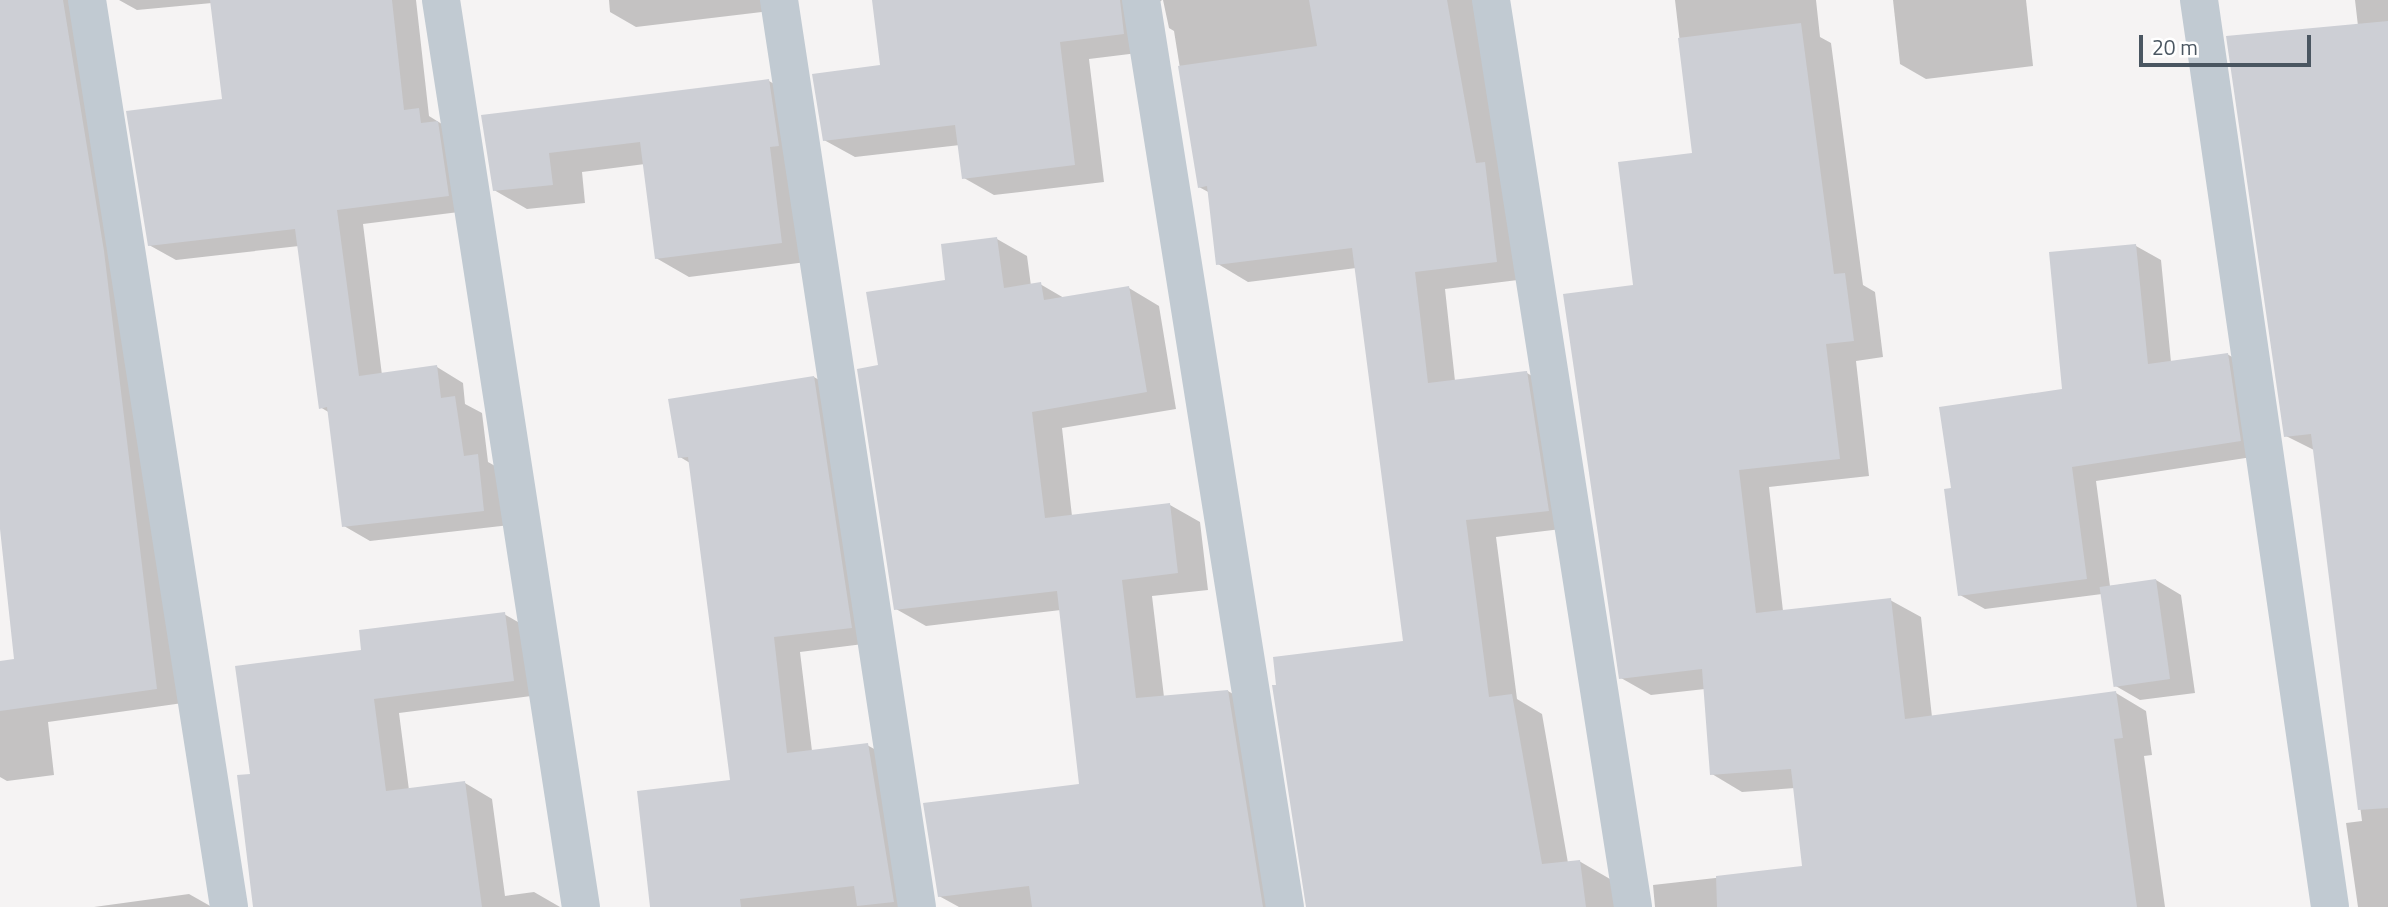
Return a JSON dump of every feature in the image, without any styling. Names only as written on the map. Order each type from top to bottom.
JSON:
[{"type":"street","points":[[87,0],[229,907]]},
{"type":"street","points":[[441,0],[581,907]]},
{"type":"street","points":[[779,0],[917,907]]},
{"type":"street","points":[[1141,0],[1285,907]]},
{"type":"street","points":[[1491,0],[1633,907]]},
{"type":"street","points":[[2199,0],[2330,907]]},
{"type":"building","points":[[0,0],[63,0],[104,251],[157,689],[0,711],[0,661],[14,659],[0,529]]},
{"type":"building","points":[[210,0],[392,0],[404,110],[419,108],[421,123],[438,121],[449,196],[337,210],[359,376],[437,365],[441,398],[455,396],[464,456],[478,454],[484,511],[342,527],[327,407],[319,409],[295,229],[148,246],[126,111],[222,99]]},
{"type":"building","points":[[872,0],[1120,0],[1124,34],[1060,42],[1075,165],[962,179],[955,125],[823,141],[812,74],[880,65]]},
{"type":"building","points":[[1309,0],[1447,0],[1476,163],[1485,162],[1497,262],[1415,272],[1428,383],[1527,371],[1549,511],[1466,520],[1489,697],[1512,694],[1542,864],[1580,860],[1586,907],[1306,907],[1272,685],[1276,685],[1273,657],[1403,641],[1352,248],[1216,265],[1207,186],[1198,188],[1178,66],[1317,46]]},
{"type":"building","points":[[2388,21],[2388,808],[2358,810],[2311,434],[2284,437],[2226,36]]},
{"type":"building","points":[[1801,23],[1834,274],[1845,273],[1854,341],[1826,344],[1840,459],[1739,470],[1756,613],[1891,598],[1905,719],[2116,691],[2123,738],[2114,739],[2137,907],[1717,907],[1716,876],[1802,866],[1791,769],[1710,775],[1702,669],[1619,679],[1563,294],[1633,285],[1618,162],[1692,153],[1678,38]]},
{"type":"building","points":[[769,79],[779,146],[770,147],[782,243],[655,259],[640,142],[549,153],[553,185],[493,191],[481,115]]},
{"type":"building","points":[[997,237],[1004,288],[1041,282],[1044,300],[1129,286],[1147,392],[1032,412],[1045,518],[1170,503],[1178,573],[1122,580],[1136,698],[1228,690],[1263,907],[1032,907],[1029,886],[938,897],[923,803],[1079,784],[1057,591],[894,610],[857,369],[878,365],[866,292],[945,280],[941,244]]},
{"type":"building","points":[[2136,244],[2148,364],[2228,353],[2241,441],[2072,467],[2087,579],[1958,596],[1944,489],[1951,488],[1939,407],[2062,389],[2049,252]]},
{"type":"building","points":[[814,376],[852,628],[774,637],[787,753],[868,743],[894,902],[857,906],[854,886],[740,899],[741,907],[650,907],[637,791],[730,780],[688,457],[678,458],[668,399]]},
{"type":"building","points":[[2156,579],[2170,679],[2114,687],[2100,587]]},
{"type":"building","points":[[505,612],[514,681],[374,699],[386,791],[465,781],[482,907],[253,907],[237,775],[250,774],[235,666],[361,650],[359,630]]}]
